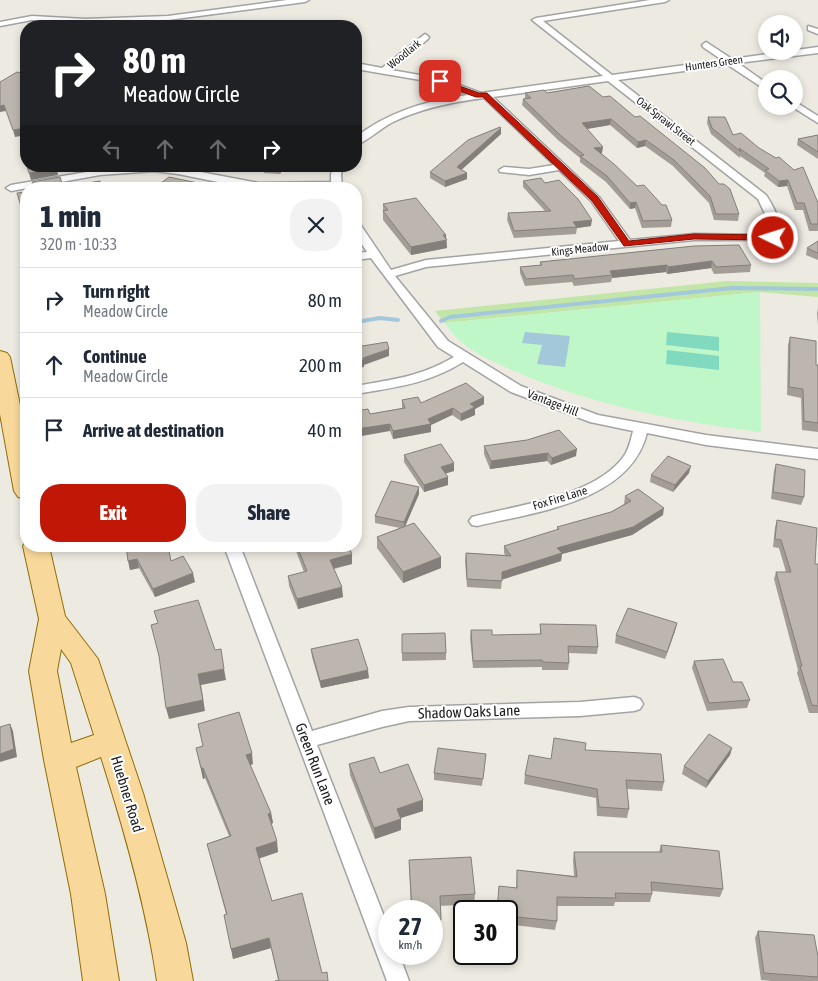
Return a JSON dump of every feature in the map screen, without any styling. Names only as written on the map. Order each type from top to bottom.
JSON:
[{"type":"main road","points":[[0,357],[20,460]]},
{"type":"main road","name":"Huebner Road","points":[[37,552],[52,619],[43,671],[59,760],[88,894],[101,981]]},
{"type":"main road","name":"Huebner Road","points":[[52,619],[84,659],[128,792],[170,943],[174,981]]},
{"type":"main road","points":[[59,760],[111,741]]},
{"type":"street","points":[[113,20],[168,18],[305,0]]},
{"type":"street","name":"Oak Sprawl Street","points":[[665,0],[536,20],[762,197],[773,222],[773,238]]},
{"type":"street","points":[[21,20],[32,18],[67,20]]},
{"type":"street","points":[[0,24],[20,20]]},
{"type":"street","points":[[0,29],[20,29]]},
{"type":"street","name":"Woodlark","points":[[384,71],[425,37]]},
{"type":"street","points":[[706,46],[758,81]]},
{"type":"street","name":"Hunters Green","points":[[610,78],[818,50]]},
{"type":"street","points":[[362,67],[448,84],[482,95],[595,199],[627,244]]},
{"type":"street","points":[[362,137],[385,122],[415,109],[448,100],[610,78]]},
{"type":"street","points":[[803,110],[818,120]]},
{"type":"street","points":[[362,130],[369,132]]},
{"type":"street","points":[[504,170],[528,172],[561,167]]},
{"type":"street","points":[[37,182],[79,172]]},
{"type":"street","points":[[189,172],[237,182]]},
{"type":"street","points":[[11,188],[20,186]]},
{"type":"street","name":"Vantage Hill","points":[[362,235],[388,274],[443,344],[516,389],[595,419],[706,440],[818,454]]},
{"type":"street","name":"Kings Meadow","points":[[388,274],[426,264],[694,237],[773,238]]},
{"type":"street","points":[[362,256],[374,254]]},
{"type":"street","points":[[362,389],[418,379],[439,371],[463,357]]},
{"type":"street","name":"Fox Fire Lane","points":[[478,521],[566,498],[591,489],[612,477],[627,462],[636,446],[642,428]]},
{"type":"street","name":"Green Run Lane","points":[[234,552],[398,981]]},
{"type":"street","name":"Shadow Oaks Lane","points":[[306,740],[382,719],[409,714],[580,709],[634,704]]},
{"type":"green space","points":[[727,281],[818,283],[818,297],[760,292],[444,323],[435,311]]},
{"type":"green space","points":[[760,292],[761,432],[669,418],[608,404],[548,385],[491,361],[465,345],[444,323]]},
{"type":"green space","points":[[667,332],[719,337],[719,351],[666,345]]},
{"type":"green space","points":[[667,350],[719,356],[719,370],[666,364]]},
{"type":"water","points":[[525,332],[570,336],[565,367],[537,364],[542,345],[522,343]]},
{"type":"building","points":[[17,72],[20,73],[20,129],[13,130],[4,105],[0,106],[0,82]]},
{"type":"building","points":[[589,86],[603,97],[610,96],[635,117],[640,116],[705,168],[719,184],[724,184],[730,189],[739,214],[716,214],[710,196],[674,160],[646,140],[638,142],[611,119],[582,123],[603,147],[594,148],[637,186],[644,185],[662,205],[666,205],[672,220],[643,221],[636,202],[630,203],[607,176],[580,156],[584,155],[523,99],[531,98],[525,93],[544,90],[547,93]]},
{"type":"building","points":[[708,117],[725,117],[733,135],[741,133],[759,148],[776,158],[779,157],[794,170],[803,167],[818,203],[818,224],[811,224],[804,203],[797,203],[788,180],[779,181],[765,170],[769,169],[739,148],[741,152],[712,128]]},
{"type":"building","points":[[500,127],[457,167],[467,173],[445,181],[430,172],[468,140]]},
{"type":"building","points":[[818,135],[818,152],[798,139]]},
{"type":"building","points":[[60,177],[62,182],[32,182]]},
{"type":"building","points":[[169,177],[193,182],[162,182]]},
{"type":"building","points":[[541,178],[545,183],[559,180],[578,199],[592,220],[573,222],[577,227],[514,231],[508,213],[551,211],[523,181]]},
{"type":"building","points":[[17,193],[20,193],[20,203]]},
{"type":"building","points":[[416,198],[446,235],[443,235],[447,240],[411,247],[383,211],[388,210],[383,204]]},
{"type":"building","points":[[818,241],[818,253],[807,248]]},
{"type":"building","points":[[739,245],[751,265],[716,267],[712,261],[668,267],[667,265],[610,271],[612,275],[574,279],[573,275],[526,279],[520,267],[542,265],[540,262],[694,246]]},
{"type":"building","points":[[790,337],[816,341],[818,423],[804,421],[803,389],[789,387]]},
{"type":"building","points":[[387,342],[389,349],[363,358],[364,360],[362,360],[362,346]]},
{"type":"building","points":[[466,383],[484,397],[470,404],[475,407],[461,414],[453,408],[428,419],[431,424],[393,431],[390,424],[362,428],[362,410],[368,409],[370,414],[405,408],[402,400],[418,397],[421,403]]},
{"type":"building","points":[[559,430],[577,449],[552,458],[548,453],[491,461],[484,446],[527,440]]},
{"type":"building","points":[[441,444],[454,463],[441,467],[448,477],[424,485],[404,455]]},
{"type":"building","points":[[668,456],[691,466],[675,485],[651,475]]},
{"type":"building","points":[[776,464],[805,470],[804,497],[773,492]]},
{"type":"building","points":[[391,481],[419,487],[404,522],[375,516]]},
{"type":"building","points":[[638,489],[664,508],[633,527],[557,548],[562,553],[502,572],[502,581],[467,579],[466,553],[511,556],[504,546],[559,529],[557,527],[611,512],[631,501],[625,496]]},
{"type":"building","points":[[777,520],[817,528],[815,564],[818,564],[818,706],[812,705],[776,572],[791,572],[781,540],[775,539]]},
{"type":"building","points":[[414,523],[441,557],[403,572],[377,537]]},
{"type":"building","points":[[127,552],[169,552],[171,561],[183,556],[193,573],[153,589],[137,559],[128,561]]},
{"type":"building","points":[[299,552],[351,552],[352,554],[330,560],[342,587],[297,599],[288,576],[307,571]]},
{"type":"building","points":[[198,600],[215,650],[221,649],[224,669],[198,674],[203,700],[166,708],[159,656],[151,625],[158,623],[154,611]]},
{"type":"building","points":[[628,608],[677,623],[667,652],[616,635]]},
{"type":"building","points":[[540,624],[596,625],[598,647],[568,646],[569,663],[543,662],[542,660],[473,661],[471,630],[492,630],[492,635],[541,634]]},
{"type":"building","points":[[445,633],[446,653],[402,653],[402,634]]},
{"type":"building","points":[[358,639],[368,670],[320,681],[311,649]]},
{"type":"building","points":[[723,659],[733,682],[742,682],[750,700],[709,703],[694,661]]},
{"type":"building","points":[[239,712],[252,753],[246,755],[271,813],[268,814],[277,841],[256,848],[272,901],[302,893],[322,973],[327,972],[328,981],[275,981],[279,980],[269,938],[231,949],[224,915],[227,914],[207,844],[231,836],[203,768],[201,768],[196,748],[203,746],[198,724]]},
{"type":"building","points":[[10,724],[14,749],[0,754],[0,727]]},
{"type":"building","points":[[709,734],[732,748],[708,781],[684,766]]},
{"type":"building","points":[[554,738],[586,743],[585,750],[661,754],[664,782],[626,780],[629,809],[599,807],[597,789],[525,775],[529,755],[551,759]]},
{"type":"building","points":[[438,748],[486,754],[483,779],[434,773]]},
{"type":"building","points":[[374,757],[380,773],[408,764],[423,800],[397,809],[401,819],[374,828],[349,764]]},
{"type":"building","points":[[661,845],[719,851],[723,889],[651,882],[652,894],[615,893],[616,898],[557,897],[557,921],[518,917],[518,900],[498,900],[499,886],[517,888],[517,870],[577,877],[574,852],[662,852]]},
{"type":"building","points":[[471,857],[475,894],[440,896],[440,900],[411,900],[409,860]]},
{"type":"building","points":[[758,931],[814,935],[818,957],[818,977],[764,973]]},
{"type":"waterway","points":[[441,321],[450,317],[732,288],[818,289]]},
{"type":"waterway","points":[[362,321],[380,318],[398,320]]},
{"type":"route","points":[[440,81],[478,95],[485,94],[595,199],[627,244],[694,237],[746,236],[773,238]]}]
